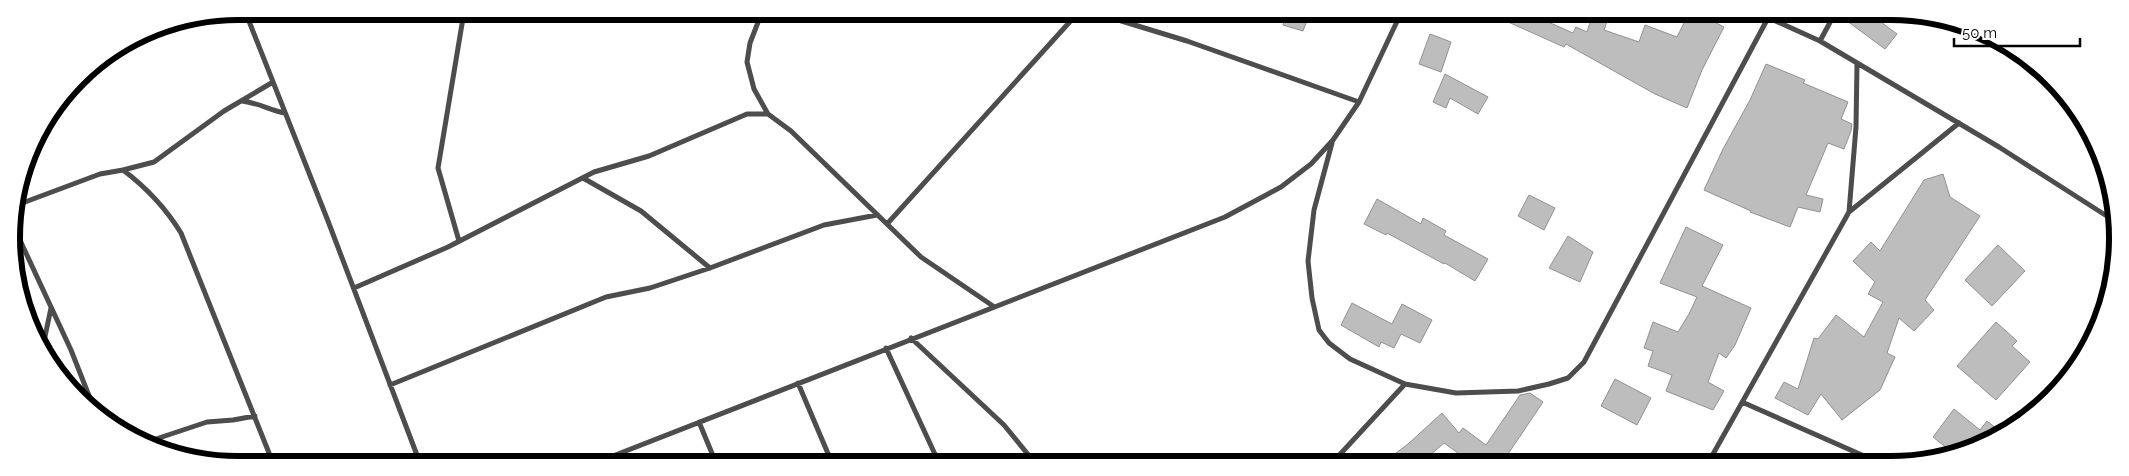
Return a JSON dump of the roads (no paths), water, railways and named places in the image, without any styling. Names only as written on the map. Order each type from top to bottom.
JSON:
[{"type":"street","points":[[249,20],[417,456]]},
{"type":"street","points":[[459,241],[438,168],[463,20]]},
{"type":"street","points":[[759,20],[750,43],[747,62],[754,89],[768,114],[791,131],[921,257],[993,306]]},
{"type":"street","points":[[886,224],[1071,20]]},
{"type":"street","points":[[1118,20],[1187,41],[1360,102]]},
{"type":"street","points":[[612,456],[1225,216],[1282,187],[1311,164],[1333,140],[1360,102],[1398,20]]},
{"type":"street","points":[[1333,140],[1314,210],[1308,261],[1312,298],[1320,330],[1329,343],[1350,359],[1405,384],[1456,393],[1518,391],[1568,378],[1584,362],[1767,20]]},
{"type":"street","points":[[1772,20],[1820,42],[1959,123],[2108,217]]},
{"type":"street","points":[[1820,42],[1831,20]]},
{"type":"street","points":[[1849,212],[1856,127],[1857,64]]},
{"type":"street","points":[[23,202],[100,174],[154,162],[241,101],[273,82]]},
{"type":"street","points":[[241,101],[257,103],[274,111],[286,113]]},
{"type":"street","points":[[354,288],[459,241],[594,172],[648,156],[747,114],[768,114]]},
{"type":"street","points":[[1712,456],[1849,212],[1959,123]]},
{"type":"street","points":[[122,170],[144,186],[168,212],[181,233],[270,456]]},
{"type":"street","points":[[583,178],[640,211],[710,268]]},
{"type":"street","points":[[390,385],[606,298],[650,288],[710,268],[824,225],[877,215]]},
{"type":"street","points":[[20,240],[71,350],[88,396]]},
{"type":"street","points":[[45,339],[52,308]]},
{"type":"street","points":[[911,338],[1004,425],[1029,456]]},
{"type":"street","points":[[886,348],[936,456]]},
{"type":"street","points":[[798,383],[829,456]]},
{"type":"street","points":[[1338,456],[1405,384]]},
{"type":"street","points":[[1742,402],[1864,456]]},
{"type":"street","points":[[155,439],[207,422],[255,416]]},
{"type":"street","points":[[699,422],[713,456]]}]
